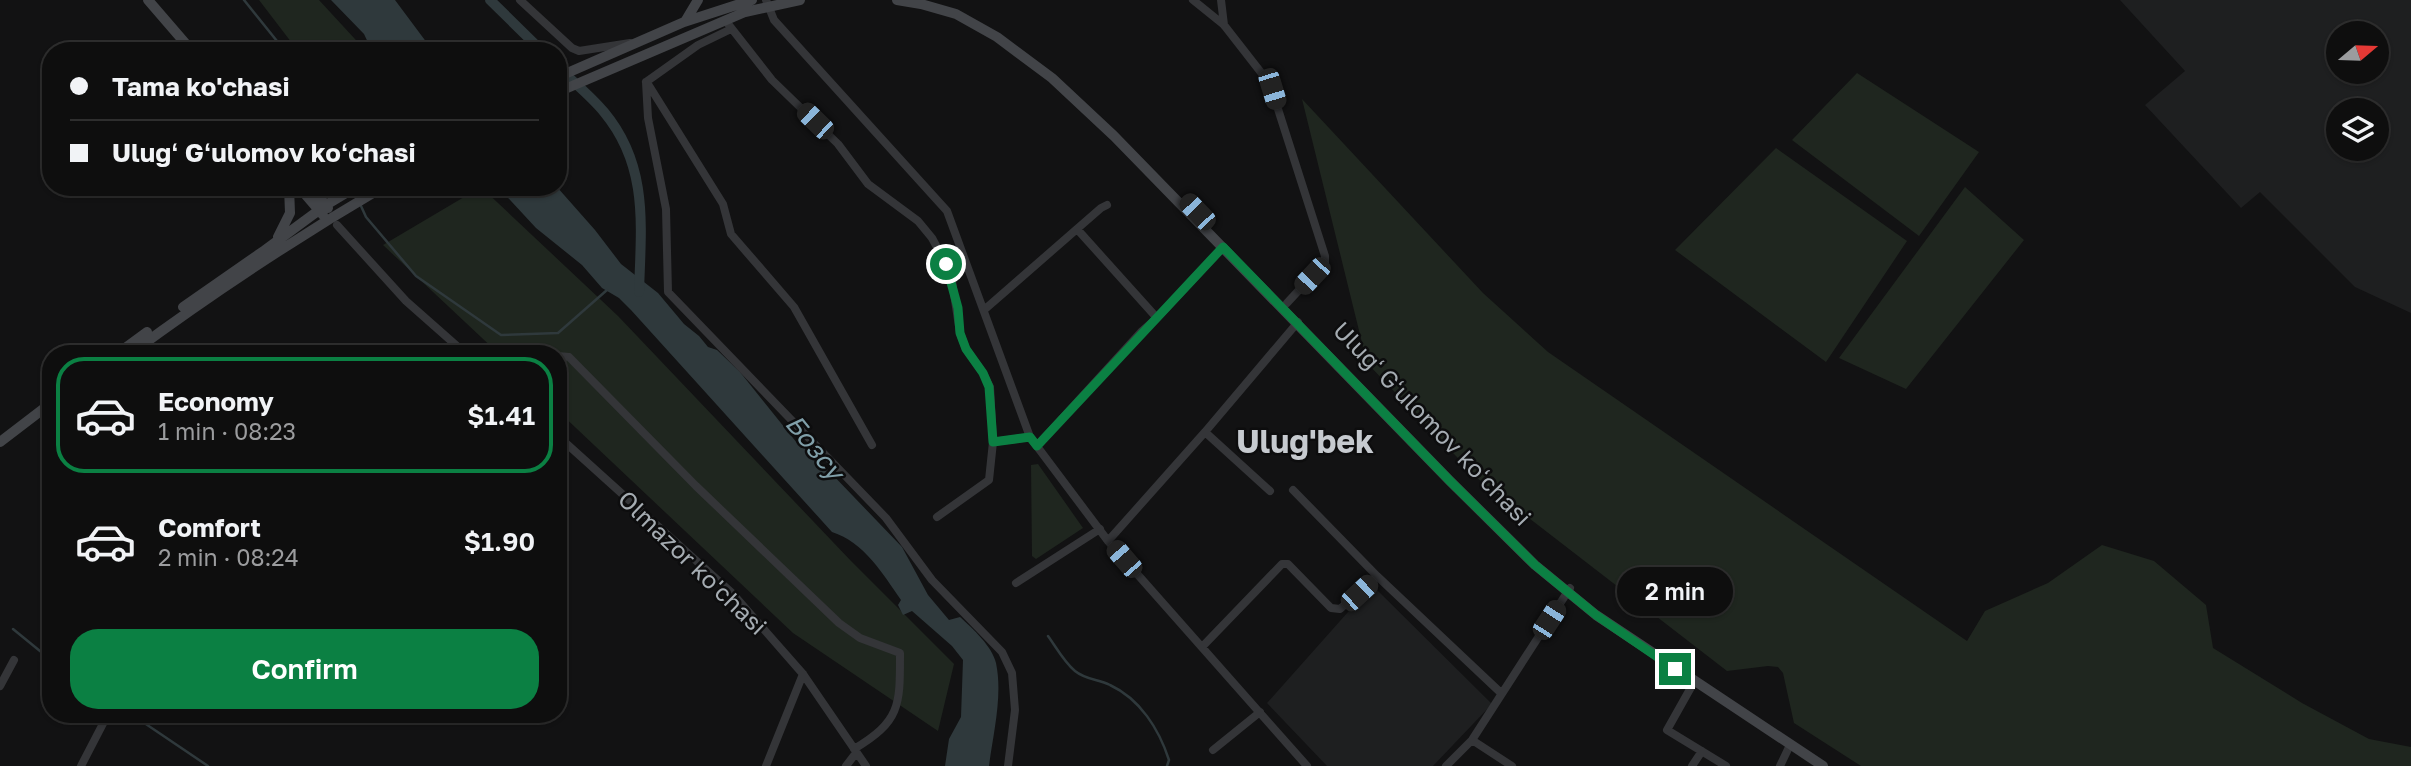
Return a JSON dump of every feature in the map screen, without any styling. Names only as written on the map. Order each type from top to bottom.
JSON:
[{"type":"main road","points":[[139,0],[175,42]]},
{"type":"main road","points":[[148,0],[184,42]]},
{"type":"main road","points":[[684,22],[693,12],[698,0]]},
{"type":"main road","points":[[567,73],[684,22],[716,5],[752,0]]},
{"type":"main road","points":[[567,88],[728,25],[767,3],[800,0]]},
{"type":"main road","name":"Ulugʻ Gʻulomov koʻchasi","points":[[897,0],[956,14],[997,37],[1034,63],[1105,127],[1535,565],[1694,682],[1823,766]]},
{"type":"main road","name":"Ulugʻ Gʻulomov koʻchasi","points":[[933,0],[958,8],[979,20],[1056,74],[1108,120],[1454,478],[1569,590],[1832,766]]},
{"type":"main road","points":[[716,5],[728,25]]},
{"type":"main road","points":[[265,250],[279,236],[288,220],[290,196]]},
{"type":"main road","points":[[309,196],[333,220]]},
{"type":"main road","points":[[316,196],[322,207]]},
{"type":"main road","points":[[130,345],[341,196]]},
{"type":"main road","points":[[142,345],[178,318],[368,196]]},
{"type":"main road","points":[[0,442],[42,410]]},
{"type":"main road","points":[[0,451],[42,419]]},
{"type":"street","points":[[520,0],[566,42]]},
{"type":"street","points":[[1193,0],[1224,26],[1270,84],[1325,256],[1325,262],[1287,303]]},
{"type":"street","points":[[1222,0],[1224,26]]},
{"type":"street","points":[[767,3],[774,20],[947,211],[1030,437],[1108,541],[1307,766]]},
{"type":"street","points":[[646,82],[728,25],[772,80],[838,144],[868,184],[918,221],[932,238],[952,281],[960,333],[966,349],[983,373],[989,387],[993,442],[989,480],[937,517]]},
{"type":"street","points":[[567,43],[579,51],[635,42]]},
{"type":"street","points":[[646,82],[723,204],[731,234],[794,307],[872,445]]},
{"type":"street","points":[[646,82],[648,118],[666,209],[668,292],[886,517],[932,580],[1002,652],[1012,673],[1015,710],[1007,766]]},
{"type":"street","points":[[984,310],[1107,205]]},
{"type":"street","points":[[333,220],[406,301],[456,345]]},
{"type":"street","points":[[1077,229],[1157,318]]},
{"type":"street","points":[[1037,446],[1223,247]]},
{"type":"street","points":[[1108,541],[1205,432],[1297,322]]},
{"type":"street","points":[[567,357],[696,486],[839,623],[860,638],[900,653],[900,686],[896,708],[889,724],[855,751],[846,766]]},
{"type":"street","points":[[1205,432],[1270,491]]},
{"type":"street","points":[[993,442],[1030,437]]},
{"type":"street","name":"Olmazor ko'chasi","points":[[567,444],[732,593],[803,674],[866,766]]},
{"type":"street","points":[[1293,490],[1377,576],[1501,693]]},
{"type":"street","points":[[1016,583],[1100,529]]},
{"type":"street","points":[[1202,647],[1282,564],[1288,564],[1335,609],[1340,609],[1377,576]]},
{"type":"street","points":[[1446,766],[1472,740],[1569,590]]},
{"type":"street","points":[[0,686],[14,660]]},
{"type":"street","points":[[766,766],[803,674]]},
{"type":"street","points":[[1694,682],[1667,730],[1725,766]]},
{"type":"street","points":[[1213,750],[1260,712]]},
{"type":"street","points":[[80,766],[103,723]]},
{"type":"street","points":[[1472,740],[1513,766]]},
{"type":"street","points":[[1780,766],[1790,745]]},
{"type":"street","points":[[1692,766],[1702,751]]},
{"type":"shaded area","points":[[259,0],[319,0],[358,42],[291,42]]},
{"type":"shaded area","points":[[331,0],[395,0],[426,42],[368,42],[364,34]]},
{"type":"shaded area","points":[[2120,0],[2411,0],[2411,313],[2355,287],[2260,192],[2241,208],[2145,105],[2185,71]]},
{"type":"shaded area","points":[[1857,73],[1979,152],[1919,236],[1792,140]]},
{"type":"shaded area","points":[[1302,99],[1483,293],[1548,352],[1967,641],[1985,611],[2048,583],[2102,545],[2154,561],[2206,605],[2213,648],[2302,703],[2369,739],[2411,747],[2411,766],[1861,766],[1794,723],[1783,673],[1778,667],[1727,671],[1477,478],[1367,363]]},
{"type":"shaded area","points":[[1776,148],[1907,241],[1826,362],[1675,250]]},
{"type":"shaded area","points":[[1965,187],[2024,240],[1906,389],[1839,358]]},
{"type":"shaded area","points":[[466,196],[491,196],[618,316],[851,561],[954,664],[938,731],[793,633],[567,420],[567,345],[489,345],[383,245]]},
{"type":"shaded area","name":"Бозсу","points":[[506,196],[565,196],[621,264],[658,293],[684,324],[740,372],[801,448],[805,446],[902,547],[928,595],[949,620],[960,617],[981,638],[991,650],[998,676],[997,715],[989,766],[945,766],[949,739],[961,717],[963,660],[952,646],[912,611],[903,615],[898,605],[901,600],[872,560],[854,543],[832,532],[619,298],[602,288],[582,265],[536,228]]},
{"type":"shaded area","points":[[1038,464],[1083,528],[1036,559],[1032,556],[1031,465]]},
{"type":"shaded area","points":[[1372,585],[1492,704],[1433,766],[1327,766],[1267,703]]},
{"type":"waterway","points":[[244,0],[278,42]]},
{"type":"waterway","points":[[490,0],[533,42]]},
{"type":"waterway","points":[[567,75],[604,112],[619,133],[629,154],[635,175],[641,220],[639,292]]},
{"type":"waterway","points":[[361,206],[366,217],[416,276],[501,335],[558,333],[607,290]]},
{"type":"waterway","points":[[13,629],[42,653]]},
{"type":"waterway","points":[[1048,636],[1075,671],[1121,691],[1139,707],[1160,737],[1169,760],[1167,766]]},
{"type":"waterway","points":[[144,723],[208,766]]},
{"type":"district","name":"Ulug'bek","points":[[1305,441]]},
{"type":"route","points":[[946,264],[958,308],[960,333],[966,349],[983,373],[989,387],[993,442],[1030,437],[1037,446],[1223,247],[1535,565],[1596,615],[1675,669]]}]
